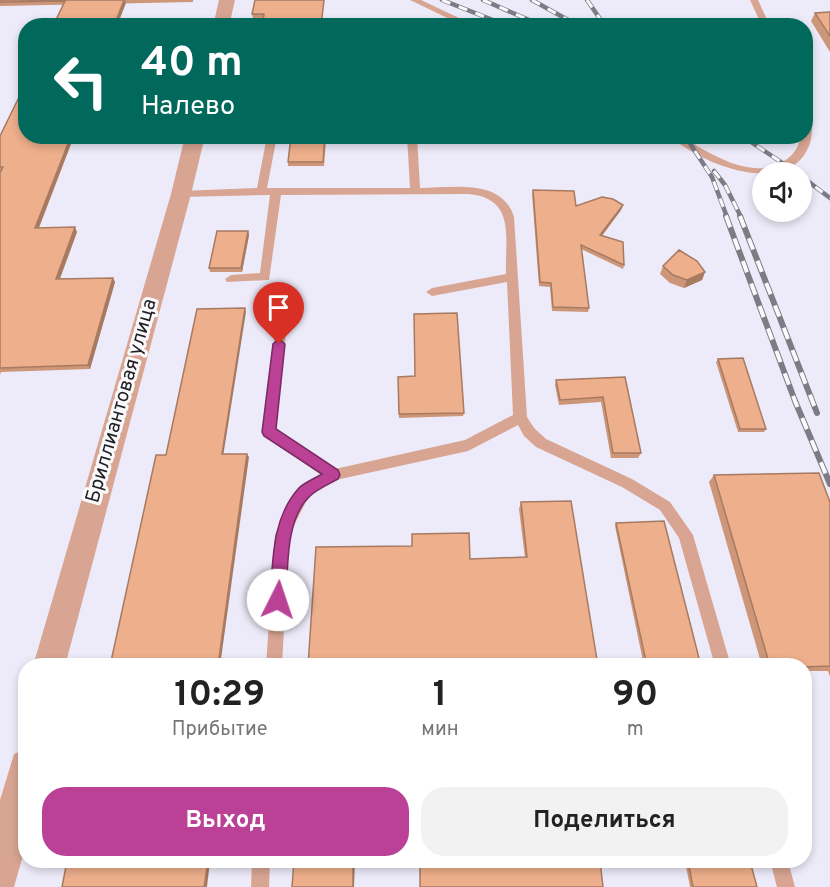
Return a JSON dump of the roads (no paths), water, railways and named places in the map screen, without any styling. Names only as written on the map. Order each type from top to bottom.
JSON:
[{"type":"street","points":[[223,18],[227,0]]},
{"type":"street","name":"Бриллиантовая улица","points":[[51,658],[193,144]]},
{"type":"street","points":[[0,876],[18,800]]},
{"type":"lane","points":[[414,0],[454,18]]},
{"type":"lane","points":[[754,0],[762,18]]},
{"type":"lane","points":[[261,192],[270,144]]},
{"type":"lane","points":[[412,144],[415,192]]},
{"type":"lane","points":[[686,144],[730,167],[752,170]]},
{"type":"lane","points":[[791,162],[804,144]]},
{"type":"lane","points":[[181,194],[479,191],[500,199],[507,207],[509,217],[520,418],[529,432],[541,443],[627,483],[665,506],[686,535],[721,658]]},
{"type":"lane","points":[[231,279],[265,277],[276,192]]},
{"type":"lane","points":[[432,292],[512,277]]},
{"type":"lane","points":[[281,322],[269,432],[333,475]]},
{"type":"lane","points":[[274,658],[282,535],[304,492],[333,475],[468,446],[520,418]]},
{"type":"lane","points":[[260,887],[261,868]]},
{"type":"lane","points":[[781,868],[786,887]]},
{"type":"railway","points":[[442,0],[488,18]]},
{"type":"railway","points":[[483,0],[525,18]]},
{"type":"railway","points":[[532,0],[565,18]]},
{"type":"railway","points":[[587,0],[599,18]]},
{"type":"railway","points":[[690,144],[712,177],[727,217]]},
{"type":"railway","points":[[754,144],[781,162]]},
{"type":"railway","points":[[714,171],[725,185],[741,217]]},
{"type":"railway","points":[[812,184],[830,198]]},
{"type":"railway","points":[[726,216],[795,401],[830,484]]},
{"type":"railway","points":[[740,216],[817,413]]}]
